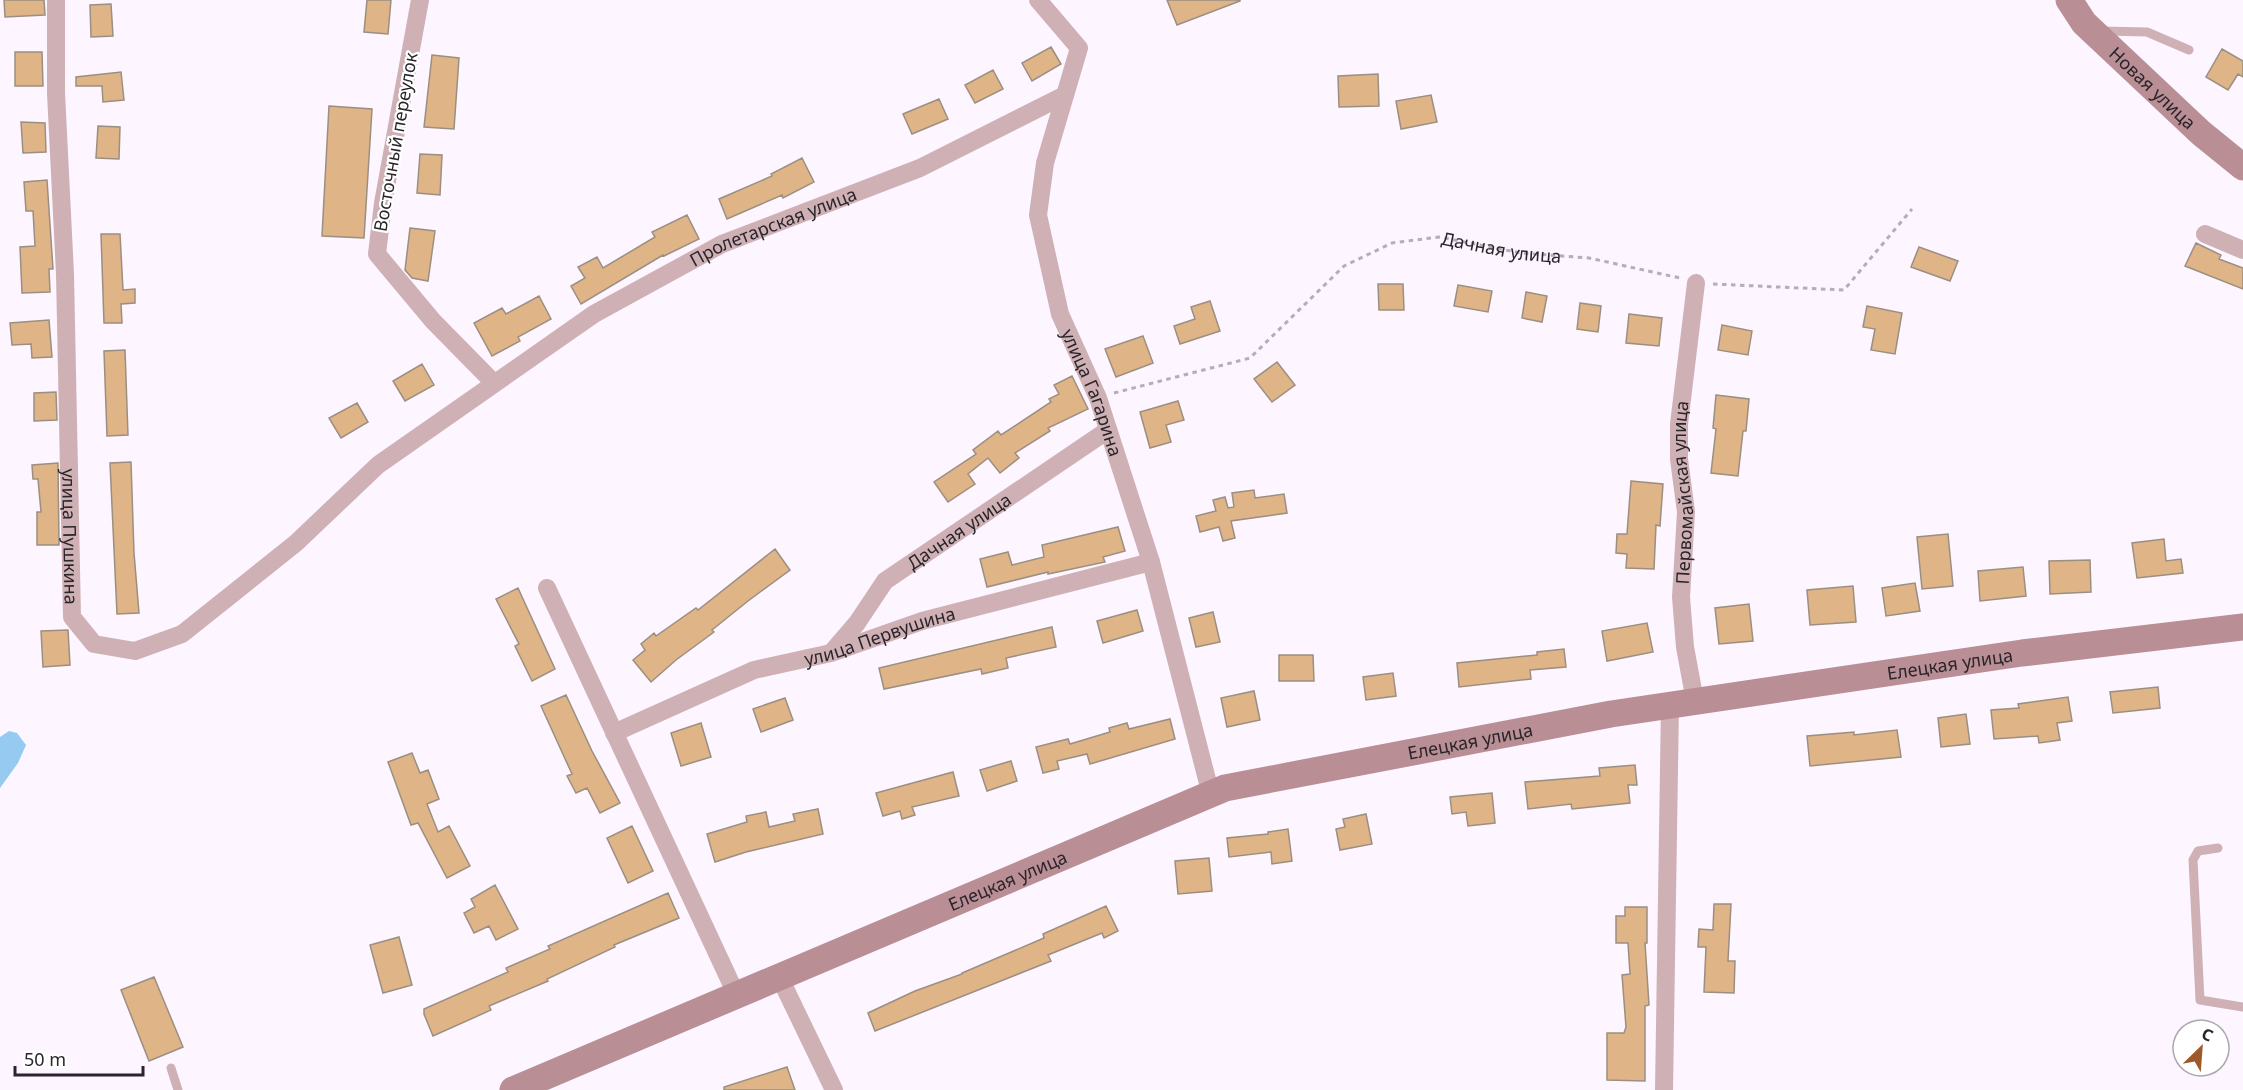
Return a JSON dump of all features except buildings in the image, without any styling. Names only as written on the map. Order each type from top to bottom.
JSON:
[{"type":"main road","name":"Новая улица","points":[[2068,0],[2092,31],[2200,133],[2243,167]]},
{"type":"main road","name":"Елецкая улица","points":[[513,1090],[1225,788],[1611,714],[2022,653],[2243,627]]},
{"type":"street","name":"улица Пушкина","points":[[56,0],[56,93],[65,274],[72,617],[94,644],[135,651],[182,634],[296,543],[378,465],[494,383]]},
{"type":"street","name":"Восточный переулок","points":[[420,0],[383,203],[377,254],[433,321],[494,383]]},
{"type":"street","name":"улица Гагарина","points":[[1038,0],[1079,48],[1045,162],[1038,215],[1060,314],[1098,398],[1151,562],[1211,795]]},
{"type":"street","name":"Пролетарская улица","points":[[494,383],[594,315],[722,244],[920,168],[1065,95]]},
{"type":"street","points":[[2205,234],[2243,250]]},
{"type":"street","name":"Первомайская улица","points":[[1664,1090],[1685,647],[1681,597],[1686,512],[1679,459],[1679,436],[1696,283]]},
{"type":"street","name":"Дачная улица","points":[[831,653],[858,623],[885,581],[1108,430]]},
{"type":"street","name":"улица Первушина","points":[[614,733],[754,670],[831,653],[922,621],[1151,562]]},
{"type":"street","points":[[547,588],[736,994]]},
{"type":"street","points":[[779,976],[834,1090]]},
{"type":"lane","points":[[2092,31],[2147,32],[2189,50]]},
{"type":"lane","points":[[2218,848],[2198,851],[2193,860],[2200,1000],[2218,1005],[2243,1007]]},
{"type":"lane","points":[[171,1068],[178,1090]]},
{"type":"path","name":"Дачная улица","points":[[1098,398],[1250,358],[1344,266],[1392,243],[1439,237],[1521,253],[1589,258],[1675,276],[1696,283],[1844,290],[1912,209]]},
{"type":"water","points":[[9,731],[17,733],[26,745],[18,763],[0,788],[0,737]]}]
